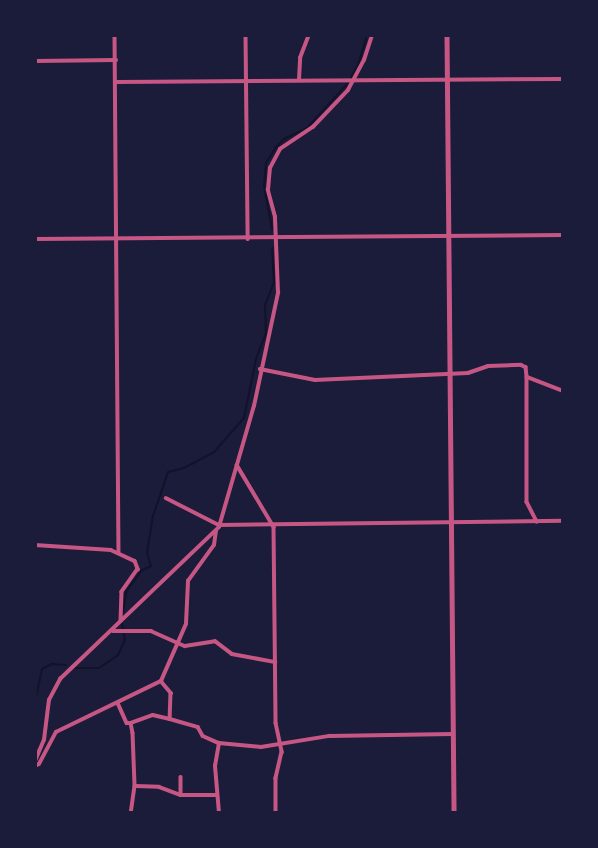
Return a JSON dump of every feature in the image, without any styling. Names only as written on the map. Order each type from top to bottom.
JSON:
[{"type":"street","points":[[116,35],[119,553]]},
{"type":"street","points":[[246,35],[248,239]]},
{"type":"street","points":[[299,81],[300,58],[309,35]]},
{"type":"street","points":[[216,531],[57,682],[48,705],[44,740],[35,763],[39,764],[53,734],[161,681],[188,617],[188,581],[214,545],[254,406],[279,285],[276,238],[268,184],[273,160],[280,149],[313,127],[354,81],[372,35]]},
{"type":"street","points":[[447,35],[454,813]]},
{"type":"street","points":[[35,61],[116,60]]},
{"type":"street","points":[[116,82],[563,79]]},
{"type":"street","points":[[35,239],[563,235]]},
{"type":"street","points":[[260,369],[315,380],[468,373],[488,366],[526,367],[527,502],[537,522]]},
{"type":"street","points":[[527,377],[563,391]]},
{"type":"street","points":[[237,465],[273,523],[276,723],[282,743],[282,760],[276,778],[276,813]]},
{"type":"street","points":[[166,498],[219,525],[563,522]]},
{"type":"street","points":[[35,545],[119,553],[138,565],[122,592],[121,621]]},
{"type":"street","points":[[111,631],[157,632],[177,644],[198,646],[215,641],[232,654],[275,662]]},
{"type":"street","points":[[161,681],[171,693],[170,719]]},
{"type":"street","points":[[118,704],[127,723],[153,715],[198,727],[203,737],[219,743],[261,747],[329,736],[453,734]]},
{"type":"street","points":[[131,723],[135,786],[131,813]]},
{"type":"street","points":[[219,743],[215,766],[219,813]]},
{"type":"street","points":[[181,777],[181,795]]},
{"type":"street","points":[[135,786],[159,787],[181,795],[217,795]]},
{"type":"waterway","points":[[351,78],[367,35]]},
{"type":"waterway","points":[[272,229],[264,186],[266,163],[284,139],[307,128],[347,84]]},
{"type":"waterway","points":[[123,612],[126,592],[141,571],[151,566],[147,553],[153,516],[168,472],[184,468],[214,452],[244,418],[256,359],[266,333],[265,305],[274,283],[272,248]]},
{"type":"waterway","points":[[74,668],[99,668],[118,655],[125,640],[122,623]]},
{"type":"waterway","points":[[35,702],[42,669],[52,664],[66,665]]}]
